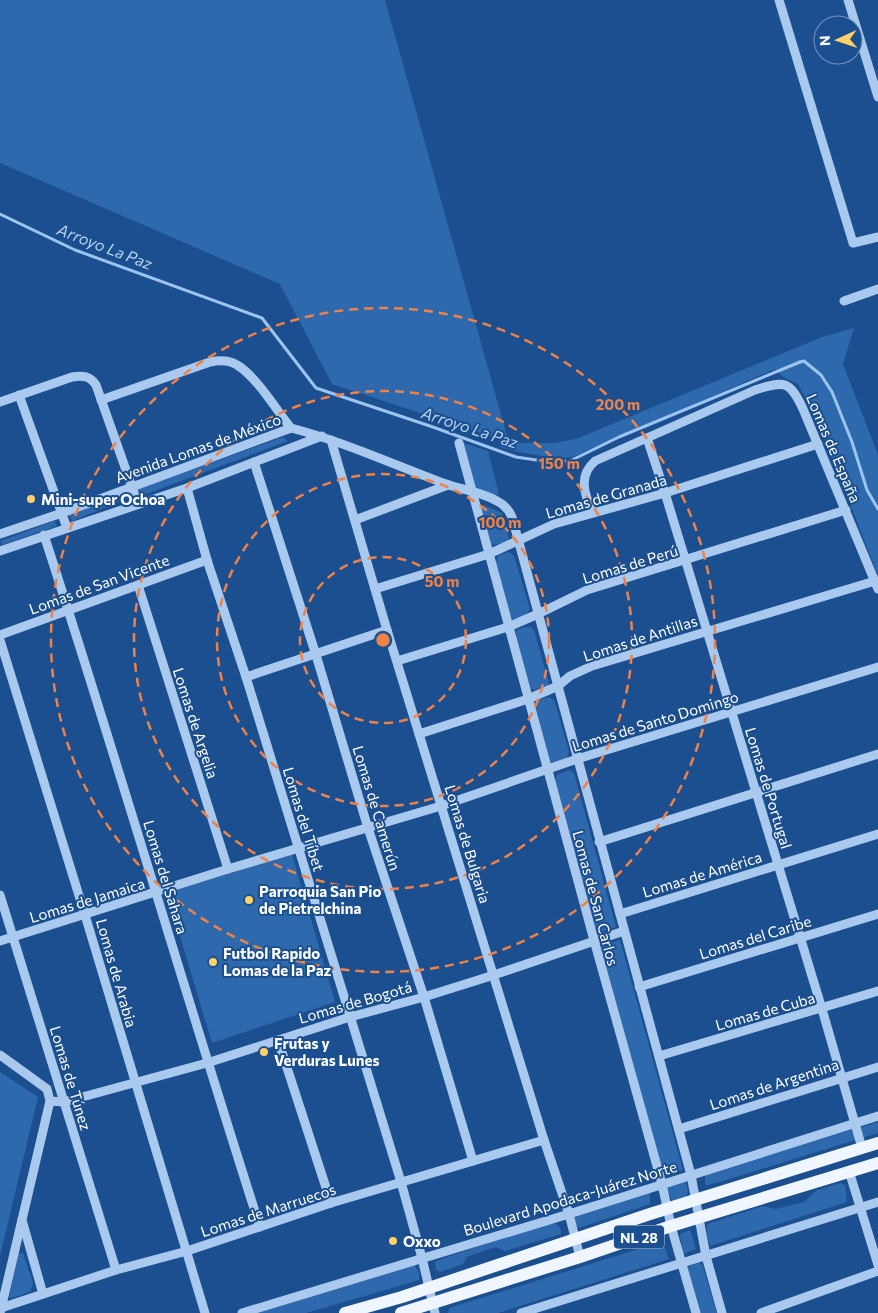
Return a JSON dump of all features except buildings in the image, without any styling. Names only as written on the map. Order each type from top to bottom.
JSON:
[{"type":"main road","points":[[345,1313],[428,1288],[667,1208],[878,1142]]},
{"type":"main road","name":"NL 28","points":[[401,1313],[433,1309],[671,1226],[878,1163]]},
{"type":"street","points":[[779,0],[853,244],[878,237]]},
{"type":"street","points":[[848,0],[878,97]]},
{"type":"street","points":[[844,300],[878,289]]},
{"type":"street","points":[[101,400],[210,362],[225,361],[236,364],[250,376],[291,428]]},
{"type":"street","points":[[0,402],[72,377],[89,378],[96,385],[138,504]]},
{"type":"street","name":"Lomas de España","points":[[647,438],[756,390],[778,384],[787,385],[794,390],[876,585]]},
{"type":"street","points":[[19,395],[67,528]]},
{"type":"street","name":"Avenida Lomas de México","points":[[0,534],[291,428],[322,436],[448,485],[471,490],[503,504],[512,517]]},
{"type":"street","points":[[0,551],[187,488],[322,436]]},
{"type":"street","points":[[593,513],[587,501],[584,480],[588,467],[596,460],[647,438]]},
{"type":"street","name":"Lomas de Portugal","points":[[647,438],[708,630],[862,1148]]},
{"type":"street","name":"Lomas de Bulgaria","points":[[331,440],[441,806],[544,1140],[569,1214],[580,1257]]},
{"type":"street","points":[[459,443],[471,490]]},
{"type":"street","name":"Lomas de Granada","points":[[375,589],[489,554],[554,524],[666,493],[818,444]]},
{"type":"street","name":"Lomas de Camerún","points":[[254,462],[316,655],[368,828],[424,996],[473,1161]]},
{"type":"street","points":[[355,520],[448,485]]},
{"type":"street","name":"Lomas del Tíbet","points":[[187,488],[401,1182],[422,1258],[433,1309]]},
{"type":"street","name":"Lomas de San Carlos","points":[[471,490],[696,1313]]},
{"type":"street","name":"Lomas de Perú","points":[[397,661],[508,627],[587,590],[846,510]]},
{"type":"street","name":"Lomas de San Carlos","points":[[512,517],[599,842],[660,1056],[691,1175],[706,1256],[722,1313]]},
{"type":"street","name":"Lomas del Sahara","points":[[44,536],[157,892],[207,1063],[260,1227]]},
{"type":"street","name":"Lomas de San Vicente","points":[[0,634],[208,560]]},
{"type":"street","name":"Lomas de Argelia","points":[[138,585],[228,869]]},
{"type":"street","name":"Lomas de Antillas","points":[[419,734],[528,699],[558,686],[570,676],[592,666],[708,630],[876,585]]},
{"type":"street","points":[[246,677],[387,630]]},
{"type":"street","name":"Lomas de Arabia","points":[[0,640],[205,1313]]},
{"type":"street","name":"Lomas de Santo Domingo","points":[[441,806],[577,759],[878,667]]},
{"type":"street","points":[[599,842],[878,754]]},
{"type":"street","name":"Lomas de Jamaica","points":[[0,941],[228,869],[441,806]]},
{"type":"street","name":"Lomas de América","points":[[620,914],[878,834]]},
{"type":"street","name":"Lomas de Túnez","points":[[0,895],[116,1270]]},
{"type":"street","name":"Lomas del Caribe","points":[[639,987],[878,914]]},
{"type":"street","name":"Lomas de Bogotá","points":[[50,1101],[64,1102],[207,1063],[350,1017],[494,974],[624,931]]},
{"type":"street","name":"Lomas de Cuba","points":[[660,1056],[878,991]]},
{"type":"street","points":[[278,1040],[330,1203]]},
{"type":"street","points":[[0,1055],[47,1089],[50,1101],[1,1311]]},
{"type":"street","name":"Lomas de Argentina","points":[[679,1129],[878,1067]]},
{"type":"street","name":"Boulevard Apodaca-Juárez Norte","points":[[242,1313],[569,1214],[878,1116]]},
{"type":"street","name":"Lomas de Marruecos","points":[[1,1311],[43,1294],[116,1270],[187,1250],[330,1203],[544,1140]]},
{"type":"street","points":[[850,1171],[878,1266]]},
{"type":"street","points":[[521,1313],[878,1202]]},
{"type":"street","points":[[22,1219],[43,1294]]},
{"type":"street","points":[[761,1313],[878,1271]]},
{"type":"shaded area","points":[[0,0],[385,0],[509,443],[554,443],[576,439],[822,337],[854,328],[843,364],[878,455],[878,575],[816,418],[798,384],[783,377],[775,369],[573,457],[536,455],[500,447],[499,439],[332,384],[280,284],[0,163]]},
{"type":"shaded area","points":[[283,437],[288,441],[141,496],[138,489]]},
{"type":"shaded area","points":[[463,443],[488,451],[499,494],[495,497],[475,490]]},
{"type":"shaded area","points":[[124,495],[126,499],[72,521],[69,515]]},
{"type":"shaded area","points":[[484,505],[502,513],[509,538],[508,542],[493,545],[490,543],[481,508]]},
{"type":"shaded area","points":[[54,521],[57,526],[2,545],[0,541]]},
{"type":"shaded area","points":[[509,552],[514,556],[530,609],[526,615],[514,619],[510,617],[495,563],[499,555]]},
{"type":"shaded area","points":[[531,627],[534,630],[549,683],[548,686],[534,690],[529,688],[515,636],[517,630]]},
{"type":"shaded area","points":[[548,697],[554,700],[569,751],[567,758],[553,763],[550,762],[535,705],[536,701]]},
{"type":"shaded area","points":[[570,770],[574,773],[616,927],[597,933],[555,780],[557,775]]},
{"type":"shaded area","points":[[292,854],[335,1002],[212,1043],[167,893]]},
{"type":"shaded area","points":[[620,940],[683,1170],[663,1175],[600,946]]},
{"type":"shaded area","points":[[0,1072],[38,1097],[0,1256]]},
{"type":"shaded area","points":[[878,1122],[878,1133],[720,1182],[705,1184],[705,1174]]},
{"type":"shaded area","points":[[686,1181],[687,1196],[672,1201],[667,1189],[668,1186]]},
{"type":"shaded area","points":[[841,1183],[845,1185],[847,1201],[844,1203],[710,1246],[707,1224],[763,1206],[776,1209],[804,1202],[817,1190]]},
{"type":"shaded area","points":[[650,1192],[650,1204],[579,1228],[575,1225],[575,1217],[578,1214]]},
{"type":"shaded area","points":[[549,1222],[558,1225],[561,1234],[505,1251],[496,1247],[467,1257],[463,1264],[440,1272],[436,1270],[436,1261]]},
{"type":"shaded area","points":[[690,1230],[696,1249],[683,1254],[680,1234]]},
{"type":"shaded area","points":[[661,1242],[669,1259],[498,1313],[448,1313],[449,1308]]},
{"type":"shaded area","points":[[23,1253],[33,1283],[30,1292],[12,1298],[9,1297],[18,1254]]},
{"type":"shaded area","points":[[702,1264],[717,1313],[699,1313],[687,1270],[689,1266]]},
{"type":"shaded area","points":[[415,1265],[419,1273],[419,1280],[406,1284],[306,1313],[257,1313]]},
{"type":"waterway","name":"Arroyo La Paz","points":[[0,214],[75,250],[262,318],[316,388],[516,457],[550,462],[570,461],[619,437],[800,362]]},
{"type":"waterway","name":"Arroyo La Paz","points":[[800,362],[804,361],[821,375],[832,392],[852,442],[867,490],[878,509]]},
{"type":"place","name":"Mini-super Ochoa","points":[[31,499]]},
{"type":"place","name":"Parroquia San Pio de Pietrelchina","points":[[249,900]]},
{"type":"place","name":"Futbol Rapido Lomas de la Paz","points":[[213,962]]},
{"type":"place","name":"Frutas y Verduras Lunes","points":[[264,1052]]},
{"type":"place","name":"Oxxo","points":[[393,1241]]}]
